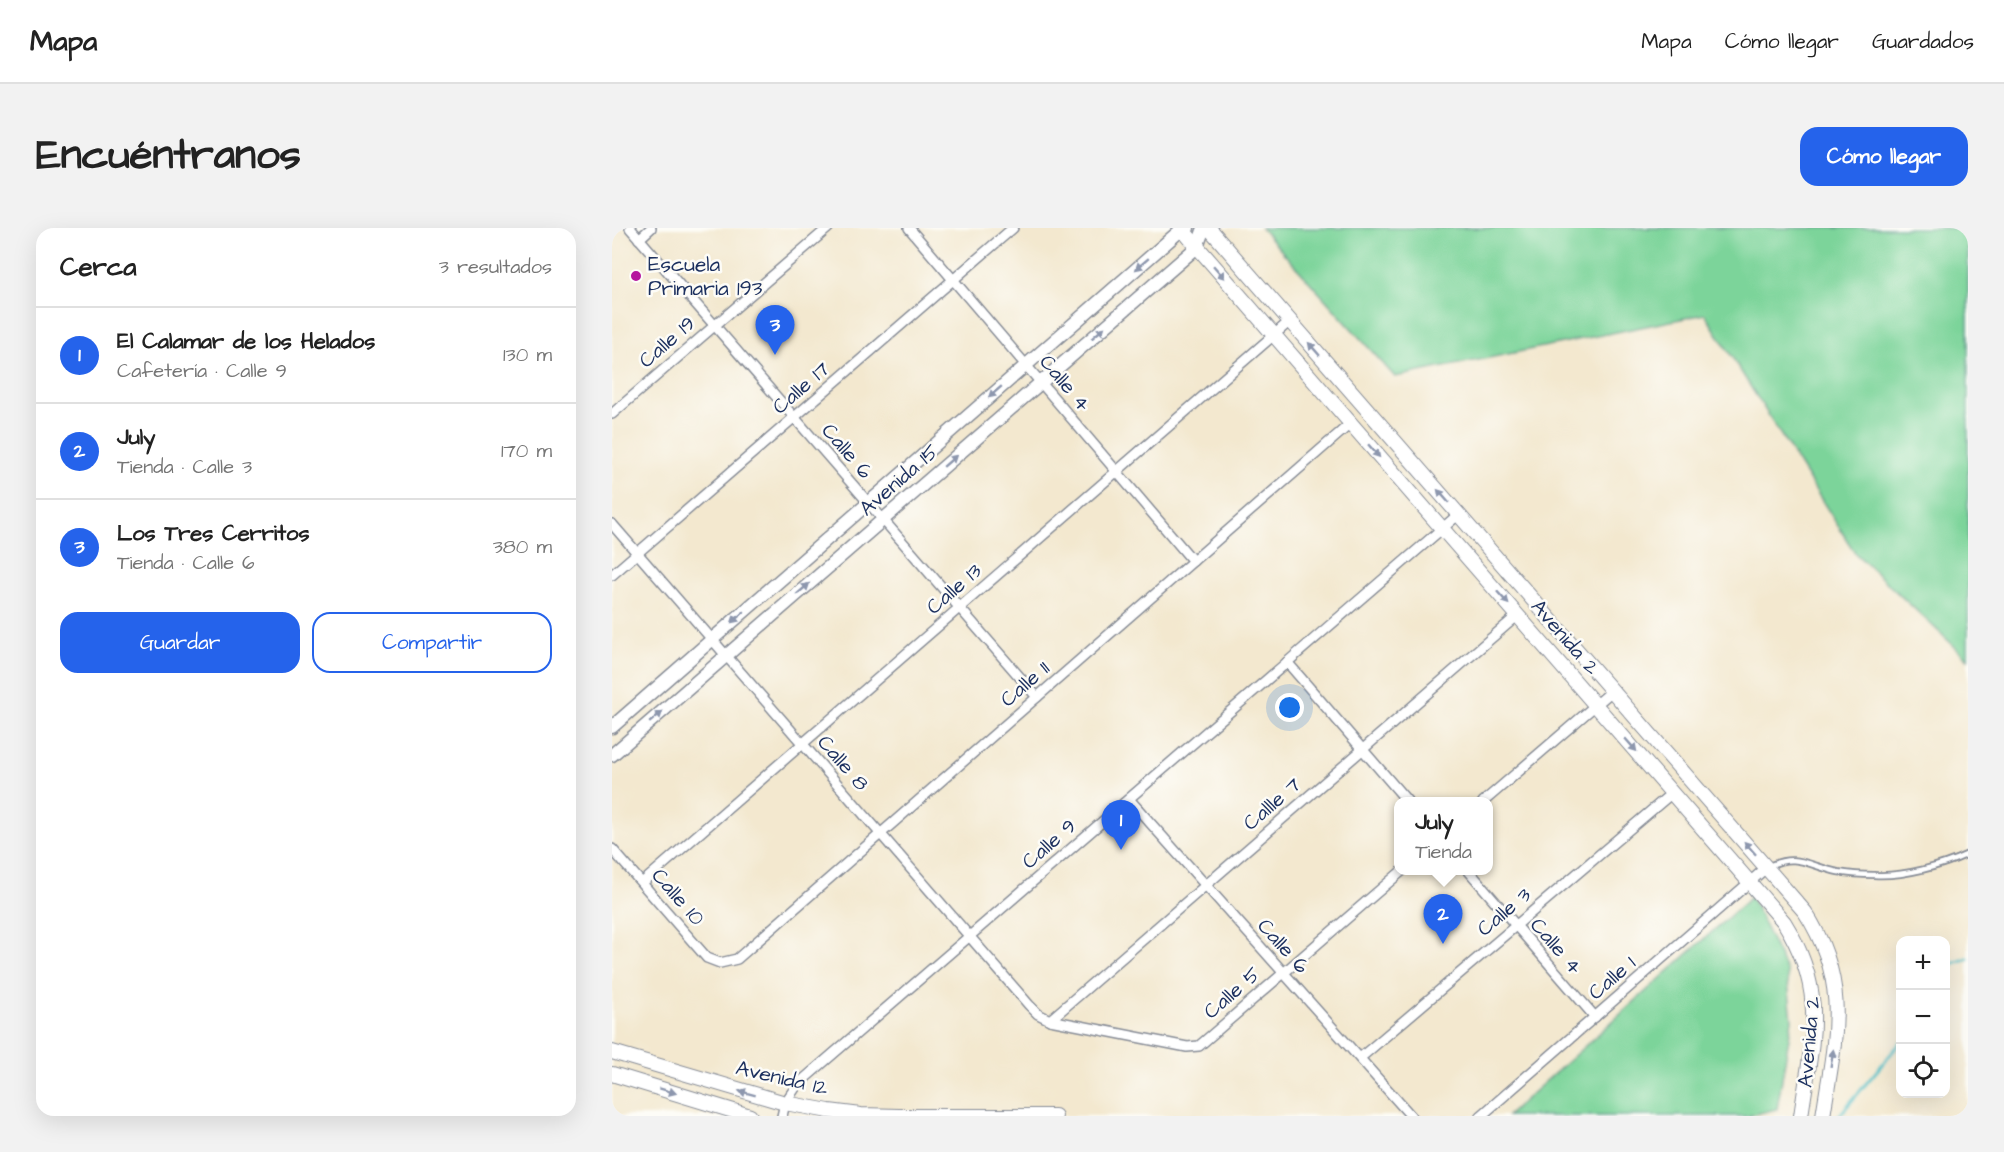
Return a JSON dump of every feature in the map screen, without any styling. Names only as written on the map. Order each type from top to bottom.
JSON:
[{"type":"main road","name":"Avenida 2","points":[[1183,228],[1350,424],[1784,922],[1803,956],[1813,992],[1814,1014],[1811,1046],[1800,1116]]},
{"type":"main road","name":"Avenida 2","points":[[1209,228],[1706,800],[1795,899],[1817,930],[1831,966],[1836,1020],[1823,1116]]},
{"type":"main road","name":"Avenida 12","points":[[612,1052],[783,1109],[861,1114],[1055,1116]]},
{"type":"main road","name":"Avenida 12","points":[[612,1074],[750,1116]]},
{"type":"street","name":"Calle 6","points":[[630,228],[1037,697]]},
{"type":"street","points":[[639,239],[651,228]]},
{"type":"street","name":"Calle 19","points":[[612,414],[828,228]]},
{"type":"street","name":"Calle 4","points":[[909,228],[1193,561]]},
{"type":"street","name":"Calle 17","points":[[612,575],[1013,228]]},
{"type":"street","name":"Avenida 15","points":[[612,727],[1183,228]]},
{"type":"street","name":"Avenida 15","points":[[612,755],[1197,247],[1204,228]]},
{"type":"street","name":"Calle 13","points":[[642,883],[1290,321]]},
{"type":"street","name":"Calle 11","points":[[720,963],[737,959],[1350,424]]},
{"type":"street","name":"Calle 9","points":[[783,1109],[797,1085],[1459,514]]},
{"type":"street","name":"Calle 8","points":[[612,524],[1029,1005],[1038,1014],[1050,1020]]},
{"type":"street","name":"Callle 7","points":[[1050,1020],[1518,615]]},
{"type":"street","points":[[1287,662],[1404,797]]},
{"type":"street","points":[[1488,797],[1612,691]]},
{"type":"street","name":"Calle 3","points":[[1360,1058],[1672,793]]},
{"type":"street","name":"Calle 6","points":[[1129,799],[1411,1116]]},
{"type":"street","name":"Calle 10","points":[[612,849],[707,958],[720,963]]},
{"type":"street","name":"Calle 1","points":[[1481,1116],[1767,867]]},
{"type":"street","name":"Calle 5","points":[[1050,1020],[1187,1047],[1198,1046],[1397,875]]},
{"type":"street","name":"Calle 4","points":[[1472,875],[1594,1017]]},
{"type":"lane","points":[[1767,867],[1781,860],[1794,860],[1838,872],[1878,876],[1926,869],[1968,854]]},
{"type":"green space","points":[[1261,228],[1968,228],[1968,659],[1855,553],[1705,314],[1395,377]]},
{"type":"green space","points":[[1751,897],[1787,972],[1792,1020],[1777,1109],[1747,1116],[1507,1116]]},
{"type":"waterway","points":[[1950,965],[1968,958]]},
{"type":"waterway","points":[[1839,1116],[1899,1044]]},
{"type":"place","name":"Escuela Primaria 193","points":[[636,276]]},
{"type":"place","name":"Los Tres Cerritos","points":[[775,355]]},
{"type":"place","name":"El Calamar de los Helados","points":[[1121,850]]},
{"type":"place","name":"July","points":[[1443,944]]}]
